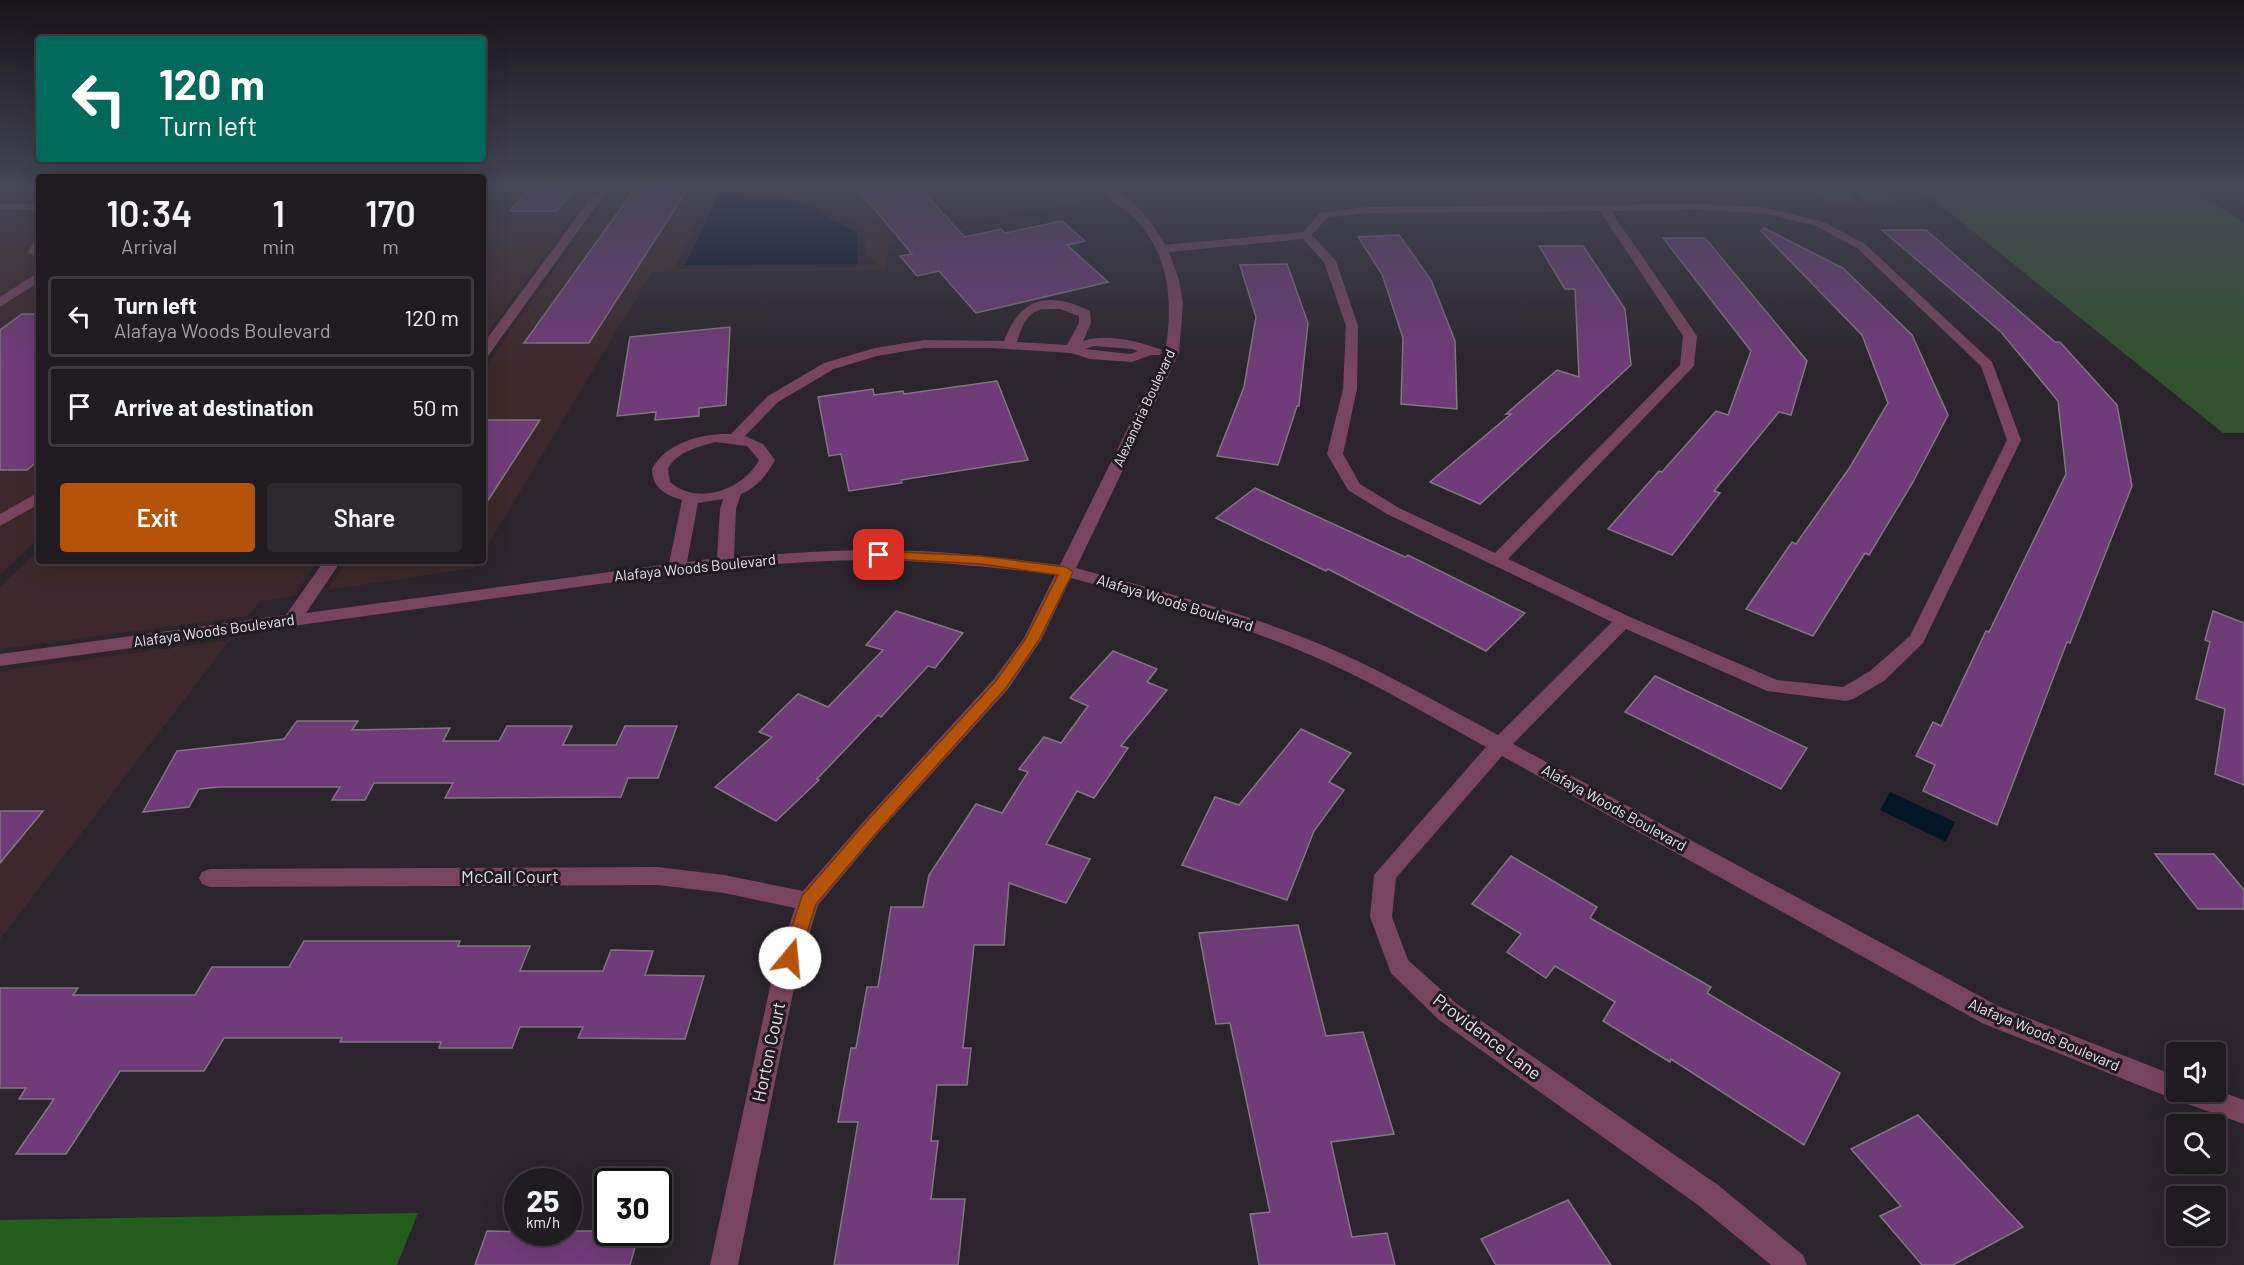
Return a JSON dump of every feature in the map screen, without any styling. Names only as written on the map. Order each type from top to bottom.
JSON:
[{"type":"street","points":[[486,349],[562,246]]},
{"type":"street","name":"Alexandria Boulevard","points":[[1066,572],[1172,353],[1177,329],[1177,296],[1161,246]]},
{"type":"street","points":[[1163,249],[1193,246]]},
{"type":"street","points":[[1316,246],[1330,261],[1352,326],[1350,389],[1335,454],[1354,487],[1393,512],[1624,621],[1774,686],[1846,694],[1877,676],[1917,639],[2014,440],[1987,365],[1861,246]]},
{"type":"street","points":[[1497,561],[1687,366],[1690,336],[1629,246]]},
{"type":"street","points":[[0,303],[36,278]]},
{"type":"street","points":[[1008,346],[1023,314],[1040,307],[1062,305],[1073,307],[1084,314],[1085,323],[1072,349]]},
{"type":"street","points":[[735,438],[773,399],[829,366],[875,352],[924,344],[1072,349],[1090,355],[1132,358],[1149,351],[1172,353]]},
{"type":"street","points":[[715,438],[735,438],[752,442],[763,450],[767,460],[763,472],[752,483],[734,491],[712,496],[691,496],[673,492],[662,484],[659,472],[664,461],[677,450],[695,442],[715,438]]},
{"type":"street","points":[[725,563],[728,509],[734,491]]},
{"type":"street","points":[[676,568],[691,496]]},
{"type":"street","points":[[0,521],[36,499]]},
{"type":"street","name":"Alafaya Woods Boulevard","points":[[0,660],[725,563],[822,556],[879,555],[981,560],[1066,572],[1184,603],[1328,655],[1500,745],[1991,1015],[2166,1084]]},
{"type":"street","points":[[291,621],[331,564]]},
{"type":"street","name":"Horton Court","points":[[724,1265],[784,978],[808,901],[872,826],[1001,684],[1032,640],[1066,572]]},
{"type":"street","name":"Providence Lane","points":[[1624,621],[1500,745],[1385,875],[1381,917],[1399,966],[1448,1012],[1708,1195],[1793,1265]]},
{"type":"street","name":"McCall Court","points":[[210,878],[658,876],[724,884],[808,901]]},
{"type":"street","points":[[2216,1102],[2244,1112]]},
{"type":"shaded area","points":[[0,246],[36,246],[36,541],[0,575]]},
{"type":"shaded area","points":[[486,246],[552,246],[486,334]]},
{"type":"shaded area","points":[[572,246],[685,246],[676,265],[677,268],[683,269],[856,268],[866,264],[877,265],[867,255],[866,246],[889,246],[886,271],[652,272],[486,548],[486,366]]},
{"type":"shaded area","points":[[36,553],[36,564],[316,564],[294,596],[260,601],[248,616],[0,649],[0,587]]},
{"type":"shaded area","points":[[345,564],[476,564],[474,568],[327,590]]},
{"type":"shaded area","points":[[230,640],[0,939],[0,671]]},
{"type":"green space","points":[[1991,246],[2244,246],[2244,433],[2223,433]]},
{"type":"green space","points":[[418,1213],[397,1265],[0,1265],[0,1220]]},
{"type":"water","points":[[694,246],[857,246],[858,264],[685,265]]},
{"type":"water","points":[[1890,792],[1955,822],[1946,842],[1880,810]]},
{"type":"building","points":[[594,246],[651,246],[589,343],[524,343]]},
{"type":"building","points":[[905,246],[1068,246],[1108,282],[976,313],[939,271],[917,276],[900,256],[912,254]]},
{"type":"building","points":[[1364,246],[1407,246],[1431,280],[1455,341],[1457,409],[1401,404],[1403,338],[1382,274]]},
{"type":"building","points":[[1539,246],[1583,246],[1625,309],[1631,365],[1480,504],[1430,482],[1511,414],[1506,414],[1557,370],[1579,377],[1575,289],[1565,289]]},
{"type":"building","points":[[1669,246],[1712,246],[1807,361],[1791,415],[1779,412],[1714,491],[1720,493],[1672,555],[1608,529],[1716,411],[1728,415],[1751,351]]},
{"type":"building","points":[[1776,246],[1800,246],[1843,268],[1912,335],[1948,415],[1913,482],[1869,555],[1865,553],[1813,636],[1746,609],[1792,542],[1796,544],[1850,467],[1888,403],[1862,335]]},
{"type":"building","points":[[1901,246],[1944,246],[2055,342],[2060,342],[2117,405],[2132,486],[2070,643],[2067,642],[1997,825],[1923,791],[1935,765],[1916,756],[1933,722],[1941,726],[1986,631],[1989,632],[2066,474],[2058,401],[2001,332]]},
{"type":"building","points":[[1287,264],[1308,323],[1299,406],[1297,406],[1278,465],[1217,456],[1244,387],[1256,317],[1240,265]]},
{"type":"building","points":[[22,314],[36,314],[36,462],[27,470],[0,470],[0,330]]},
{"type":"building","points":[[730,327],[726,405],[699,408],[699,416],[655,420],[656,412],[617,416],[630,337]]},
{"type":"building","points":[[997,381],[1028,460],[901,480],[902,483],[849,491],[841,454],[829,456],[818,397],[873,389],[874,395],[903,391],[904,394]]},
{"type":"building","points":[[486,420],[540,420],[486,503]]},
{"type":"building","points":[[1255,488],[1405,557],[1408,555],[1525,613],[1486,651],[1328,569],[1326,571],[1216,518]]},
{"type":"building","points":[[896,611],[963,633],[935,668],[928,666],[881,717],[878,715],[817,779],[819,780],[776,821],[715,787],[772,737],[759,732],[798,694],[828,707],[883,650],[866,645]]},
{"type":"building","points":[[2213,611],[2244,623],[2244,785],[2215,774],[2225,709],[2196,699],[2210,642],[2205,640]]},
{"type":"building","points":[[1113,651],[1157,669],[1147,682],[1167,690],[1121,746],[1128,748],[1094,798],[1077,791],[1046,844],[1090,859],[1066,903],[1009,883],[1004,945],[974,945],[963,1048],[971,1048],[967,1085],[937,1085],[931,1141],[938,1141],[931,1199],[965,1199],[958,1265],[834,1265],[858,1122],[838,1122],[851,1048],[856,1048],[867,987],[878,987],[891,907],[923,907],[929,875],[976,804],[1002,813],[1028,772],[1019,769],[1044,737],[1061,743],[1088,706],[1070,698]]},
{"type":"building","points":[[1655,676],[1807,748],[1781,789],[1625,712]]},
{"type":"building","points":[[297,721],[358,721],[352,730],[450,728],[443,741],[499,741],[507,726],[572,726],[563,745],[616,745],[625,726],[677,726],[658,778],[628,778],[621,797],[445,798],[453,783],[374,783],[365,800],[332,800],[340,787],[219,787],[199,789],[189,807],[143,812],[177,751],[284,739]]},
{"type":"building","points":[[1301,729],[1351,753],[1329,782],[1344,790],[1314,831],[1287,900],[1182,865],[1215,797],[1239,805]]},
{"type":"building","points":[[0,811],[43,811],[0,863]]},
{"type":"building","points":[[2155,854],[2214,854],[2244,890],[2244,909],[2198,909]]},
{"type":"building","points":[[1511,856],[1597,907],[1590,918],[1711,987],[1707,993],[1840,1073],[1804,1145],[1671,1059],[1670,1062],[1603,1021],[1615,1002],[1555,966],[1546,978],[1507,952],[1521,934],[1472,904]]},
{"type":"building","points":[[1298,925],[1326,1036],[1363,1032],[1394,1134],[1331,1142],[1352,1237],[1387,1233],[1395,1265],[1259,1265],[1250,1214],[1270,1212],[1230,1023],[1216,1024],[1199,933]]},
{"type":"building","points":[[304,941],[460,941],[458,946],[530,946],[520,971],[603,971],[611,950],[653,951],[645,975],[704,976],[685,1039],[578,1038],[583,1027],[520,1027],[512,1048],[439,1048],[441,1042],[340,1042],[342,1038],[224,1038],[204,1071],[120,1071],[66,1154],[16,1154],[54,1099],[19,1099],[26,1088],[0,1088],[0,988],[78,988],[73,995],[195,995],[212,967],[289,967]]},
{"type":"building","points":[[1918,1115],[2023,1227],[1953,1265],[1922,1265],[1880,1216],[1901,1206],[1851,1149]]},
{"type":"building","points":[[1568,1200],[1611,1265],[1496,1265],[1481,1239]]},
{"type":"building","points":[[487,1231],[504,1231],[504,1246],[582,1246],[582,1231],[594,1231],[594,1246],[635,1246],[630,1265],[475,1265]]},
{"type":"route","points":[[790,958],[808,901],[872,826],[1001,684],[1032,640],[1066,572],[981,560],[879,555]]}]
